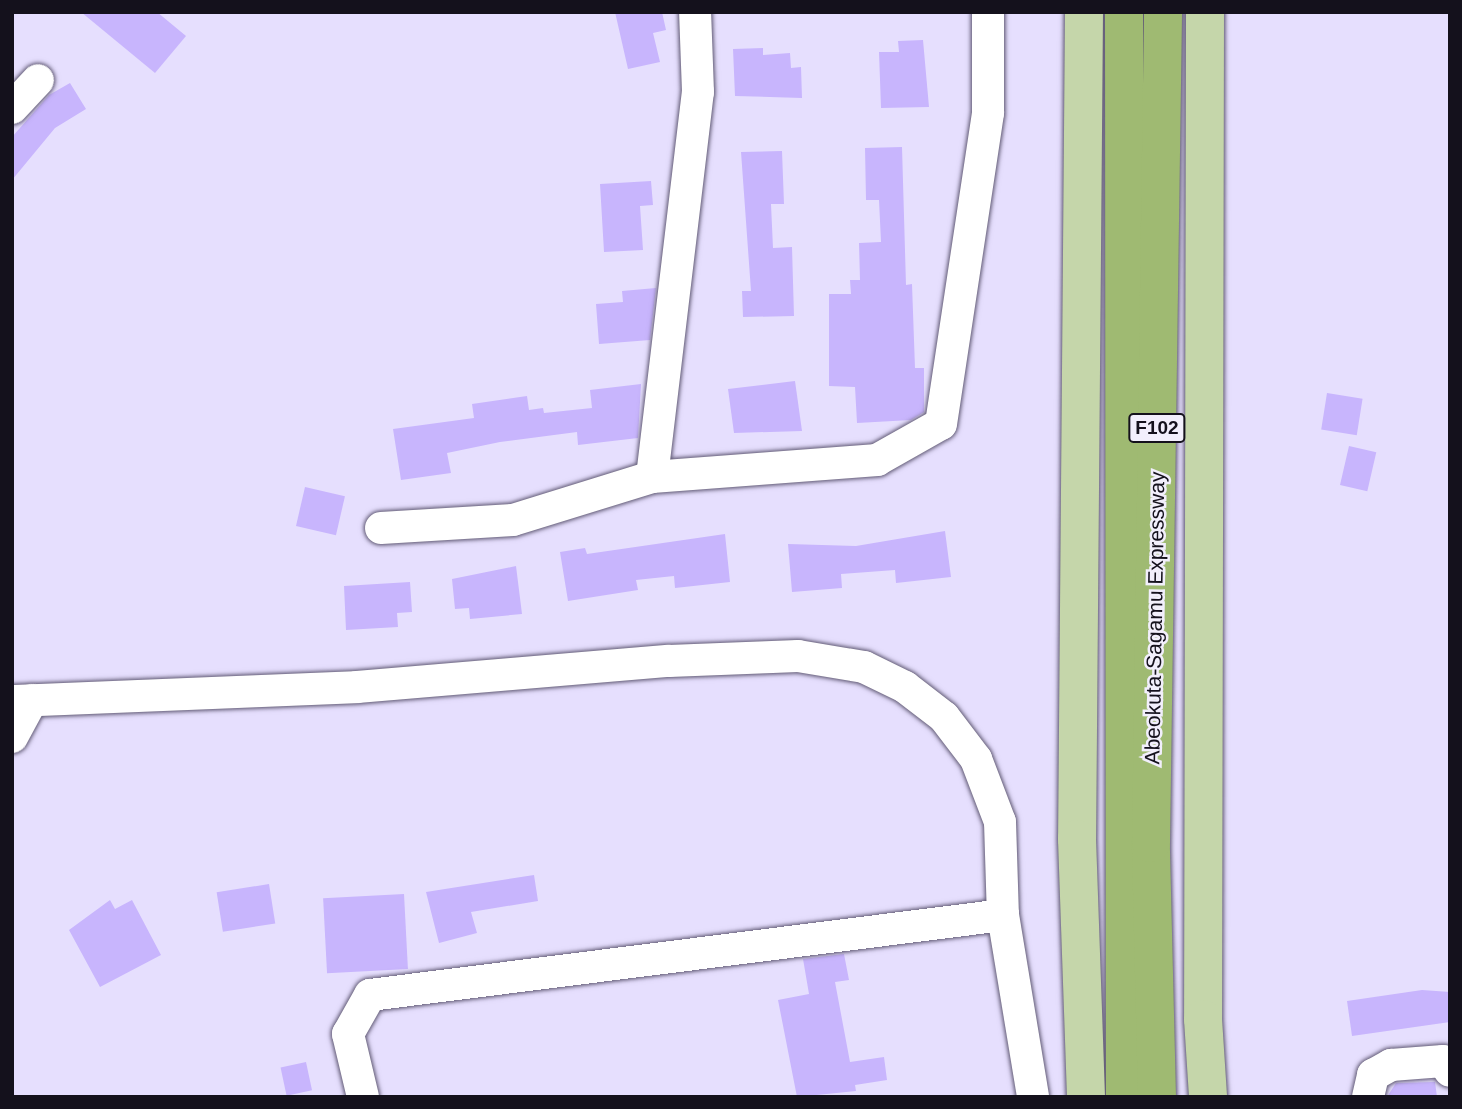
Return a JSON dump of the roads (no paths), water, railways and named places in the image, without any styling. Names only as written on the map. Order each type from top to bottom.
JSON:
[{"type":"highway","name":"Abeokuta-Sagamu Expressway","points":[[1124,12],[1136,842],[1157,1097]]},
{"type":"highway","name":"Abeokuta-Sagamu Expressway","points":[[1125,1097],[1163,12]]},
{"type":"main road","points":[[1084,12],[1077,839],[1086,1097]]},
{"type":"main road","points":[[1205,12],[1203,1019],[1208,1097]]},
{"type":"street","points":[[652,477],[698,92],[695,12]]},
{"type":"street","points":[[382,528],[513,520],[652,477],[877,460],[941,424],[988,113],[988,12]]},
{"type":"street","points":[[12,108],[38,80]]},
{"type":"street","points":[[12,737],[22,700],[357,687],[721,659],[798,656],[864,667],[905,687],[944,717],[976,759],[1000,822],[1003,915],[1033,1097]]},
{"type":"street","points":[[363,1097],[348,1034],[370,996],[1003,915]]},
{"type":"street","points":[[1367,1097],[1373,1076],[1391,1065],[1443,1061],[1450,1071]]}]
